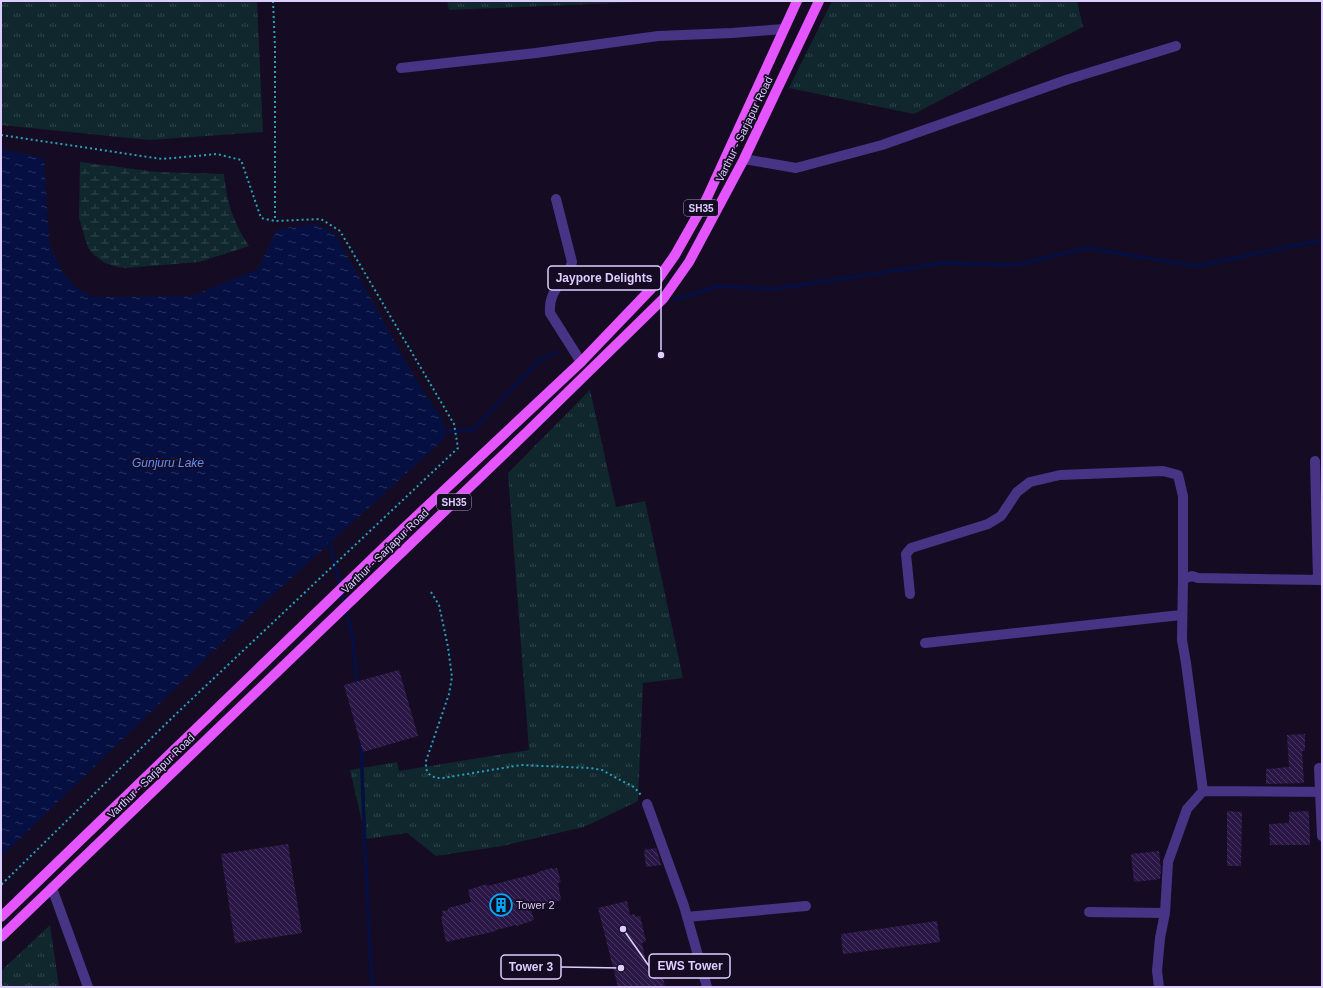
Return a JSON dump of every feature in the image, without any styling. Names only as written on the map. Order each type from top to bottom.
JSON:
[{"type":"main road","name":"Varthur - Sarjapur Road","points":[[1,917],[405,526],[581,362],[651,289],[675,255],[706,200],[797,1]]},
{"type":"main road","name":"Varthur - Sarjapur Road","points":[[1,937],[533,426],[662,299],[689,262],[744,159],[819,1]]},
{"type":"street","points":[[401,68],[536,53],[658,36],[783,29]]},
{"type":"street","points":[[744,159],[796,168],[882,145],[1069,80],[1176,46]]},
{"type":"street","points":[[556,199],[572,262],[571,268],[551,296],[549,303],[550,313],[581,362]]},
{"type":"street","points":[[1183,579],[1192,576],[1198,578],[1320,580],[1315,461]]},
{"type":"street","points":[[910,594],[906,554],[911,548],[988,524],[1001,516],[1017,492],[1030,482],[1060,475],[1163,471],[1178,475],[1183,496],[1182,640],[1202,791],[1186,809],[1168,862],[1165,913],[1160,938],[1157,971],[1159,987]]},
{"type":"street","points":[[925,643],[1181,615]]},
{"type":"street","points":[[1319,768],[1322,836]]},
{"type":"street","points":[[1202,791],[1321,792]]},
{"type":"street","points":[[647,804],[687,916],[707,987]]},
{"type":"street","points":[[52,888],[88,987]]},
{"type":"street","points":[[687,916],[806,906]]},
{"type":"street","points":[[1089,912],[1165,913]]},
{"type":"path","points":[[273,1],[275,47],[274,221]]},
{"type":"path","points":[[1,135],[162,159],[217,154],[241,160],[261,218],[274,221],[321,219],[340,231],[454,424],[458,448],[177,713],[1,885]]},
{"type":"path","points":[[432,592],[440,605],[452,677],[449,694],[426,762],[426,768],[429,774],[436,778],[450,778],[521,765],[590,768],[602,770],[634,787],[642,795],[647,804]]},
{"type":"green space","points":[[1,1],[257,1],[263,132],[149,140],[1,125]]},
{"type":"green space","points":[[447,1],[640,1],[640,2],[449,10]]},
{"type":"green space","points":[[832,1],[1077,1],[1083,27],[914,114],[789,88]]},
{"type":"green space","points":[[80,162],[157,172],[224,174],[229,203],[235,221],[249,246],[199,262],[125,268],[105,263],[88,248],[79,218]]},
{"type":"green space","points":[[590,390],[616,507],[645,501],[683,678],[643,683],[638,801],[584,827],[502,846],[436,856],[407,833],[366,839],[350,770],[397,762],[399,771],[529,750],[508,473]]},
{"type":"green space","points":[[50,925],[59,987],[1,987],[1,971]]},
{"type":"water","name":"Gunjuru Lake","points":[[1,149],[44,158],[49,240],[52,251],[62,271],[76,287],[91,297],[192,296],[258,269],[277,229],[315,224],[335,233],[413,375],[444,422],[444,439],[251,615],[1,857]]},
{"type":"building","points":[[399,670],[418,736],[363,752],[344,685]]},
{"type":"building","points":[[1305,734],[1305,751],[1302,751],[1304,783],[1266,784],[1266,769],[1289,767],[1287,735]]},
{"type":"building","points":[[1227,811],[1242,812],[1241,866],[1227,866]]},
{"type":"building","points":[[1309,811],[1310,845],[1270,845],[1269,824],[1289,823],[1289,812]]},
{"type":"building","points":[[288,844],[302,933],[235,943],[221,854]]},
{"type":"building","points":[[656,848],[661,865],[646,867],[644,850]]},
{"type":"building","points":[[1159,851],[1161,870],[1160,879],[1134,882],[1131,854]]},
{"type":"building","name":"Tower 2","points":[[552,868],[557,868],[561,882],[558,883],[561,900],[531,909],[534,920],[517,926],[446,942],[441,917],[443,916],[442,911],[471,902],[468,890],[487,884],[487,886],[538,873]]},
{"type":"building","points":[[627,901],[630,915],[635,914],[635,917],[640,916],[646,941],[642,943],[649,976],[661,973],[665,987],[618,987],[598,908]]},
{"type":"building","points":[[937,921],[940,942],[843,954],[841,934]]},
{"type":"waterway","points":[[674,300],[719,286],[774,289],[944,263],[1017,265],[1086,248],[1196,266],[1322,240]]},
{"type":"waterway","points":[[439,432],[473,430],[539,360],[558,352]]},
{"type":"waterway","points":[[329,540],[353,639],[357,686]]},
{"type":"waterway","points":[[361,742],[372,987]]},
{"type":"place","name":"Jaypore Delights","points":[[661,355]]},
{"type":"place","name":"Tower 2","points":[[501,905]]},
{"type":"place","name":"EWS Tower","points":[[623,929]]},
{"type":"place","name":"Tower 3","points":[[621,968]]}]
